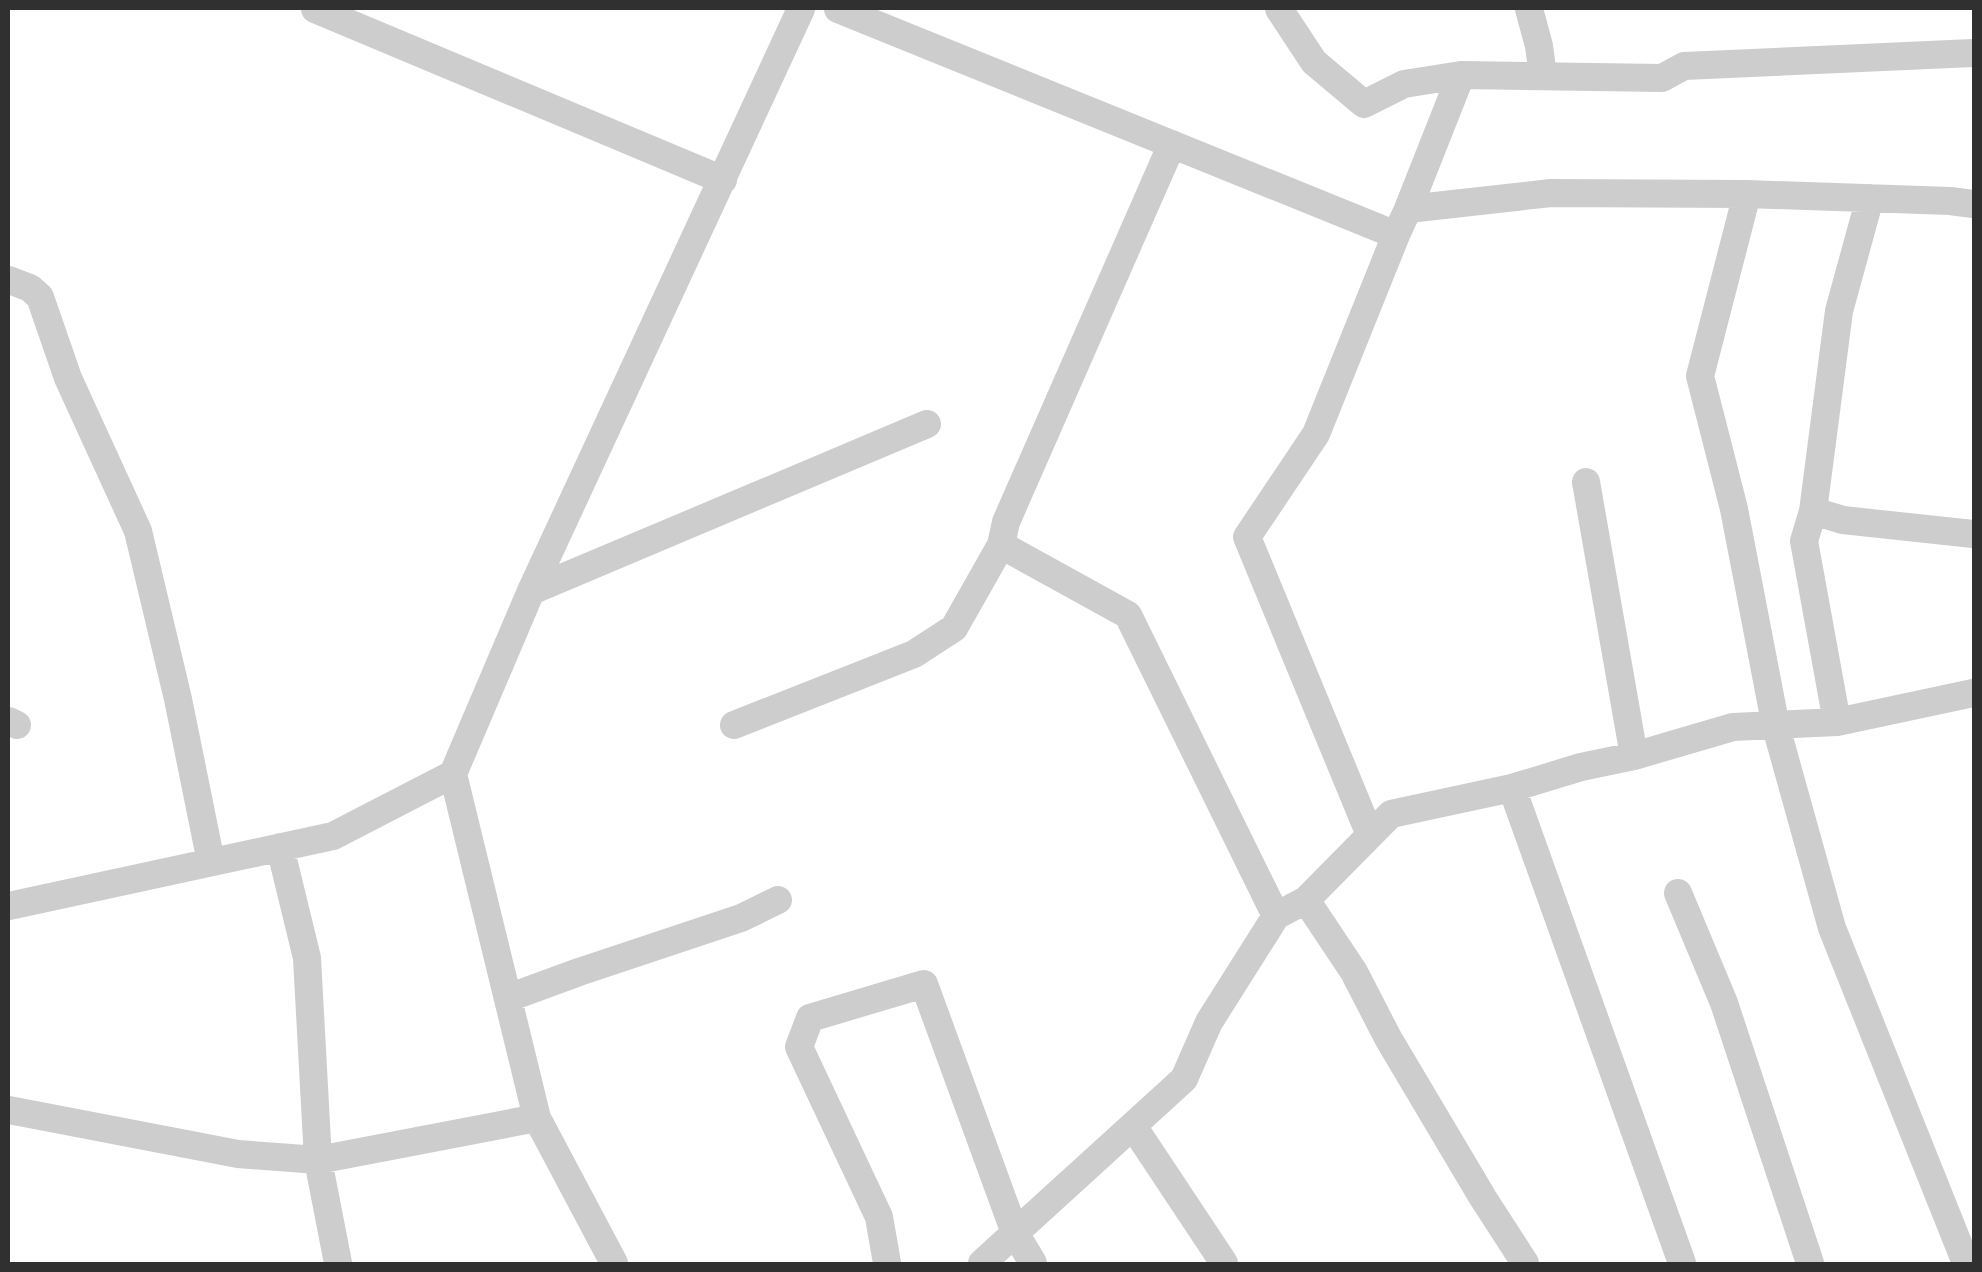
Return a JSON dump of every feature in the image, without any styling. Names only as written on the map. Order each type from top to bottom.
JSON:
[{"type":"street","points":[[315,9],[723,180]]},
{"type":"street","points":[[614,1263],[537,1118],[453,774],[531,591],[723,180],[800,9]]},
{"type":"street","points":[[838,9],[1396,235]]},
{"type":"street","points":[[1279,9],[1314,62],[1364,104],[1404,84],[1461,75],[1662,78],[1684,66],[1973,53]]},
{"type":"street","points":[[1529,9],[1539,46],[1543,76]]},
{"type":"street","points":[[1370,835],[1247,537],[1316,434],[1461,75]]},
{"type":"street","points":[[734,724],[914,654],[954,628],[1002,545],[1006,522],[1172,144]]},
{"type":"street","points":[[1408,209],[1551,193],[1748,194],[1973,204]]},
{"type":"street","points":[[1748,194],[1700,376],[1734,509],[1776,727],[1832,928],[1966,1263]]},
{"type":"street","points":[[1837,722],[1804,540],[1813,511],[1839,311],[1870,198]]},
{"type":"street","points":[[9,280],[30,288],[40,297],[68,378],[138,531],[178,699],[211,862]]},
{"type":"street","points":[[531,591],[927,424]]},
{"type":"street","points":[[1586,482],[1634,756]]},
{"type":"street","points":[[1813,511],[1843,520],[1973,534]]},
{"type":"street","points":[[1002,545],[1128,615],[1276,916]]},
{"type":"street","points":[[982,1263],[1184,1079],[1209,1022],[1276,916],[1306,900],[1391,814],[1512,788],[1582,767],[1634,756],[1733,727],[1776,727],[1837,722],[1973,693]]},
{"type":"street","points":[[9,906],[333,836],[453,774]]},
{"type":"street","points":[[1512,788],[1682,1263]]},
{"type":"street","points":[[280,848],[307,958],[318,1160],[338,1263]]},
{"type":"street","points":[[1678,893],[1724,1003],[1810,1263]]},
{"type":"street","points":[[508,998],[579,972],[741,918],[778,900]]},
{"type":"street","points":[[1306,900],[1354,972],[1388,1038],[1483,1198],[1525,1263]]},
{"type":"street","points":[[887,1263],[879,1217],[799,1047],[810,1018],[924,984],[1015,1233],[1033,1263]]},
{"type":"street","points":[[9,1110],[238,1154],[318,1160],[537,1118]]},
{"type":"street","points":[[1133,1126],[1224,1263]]}]
